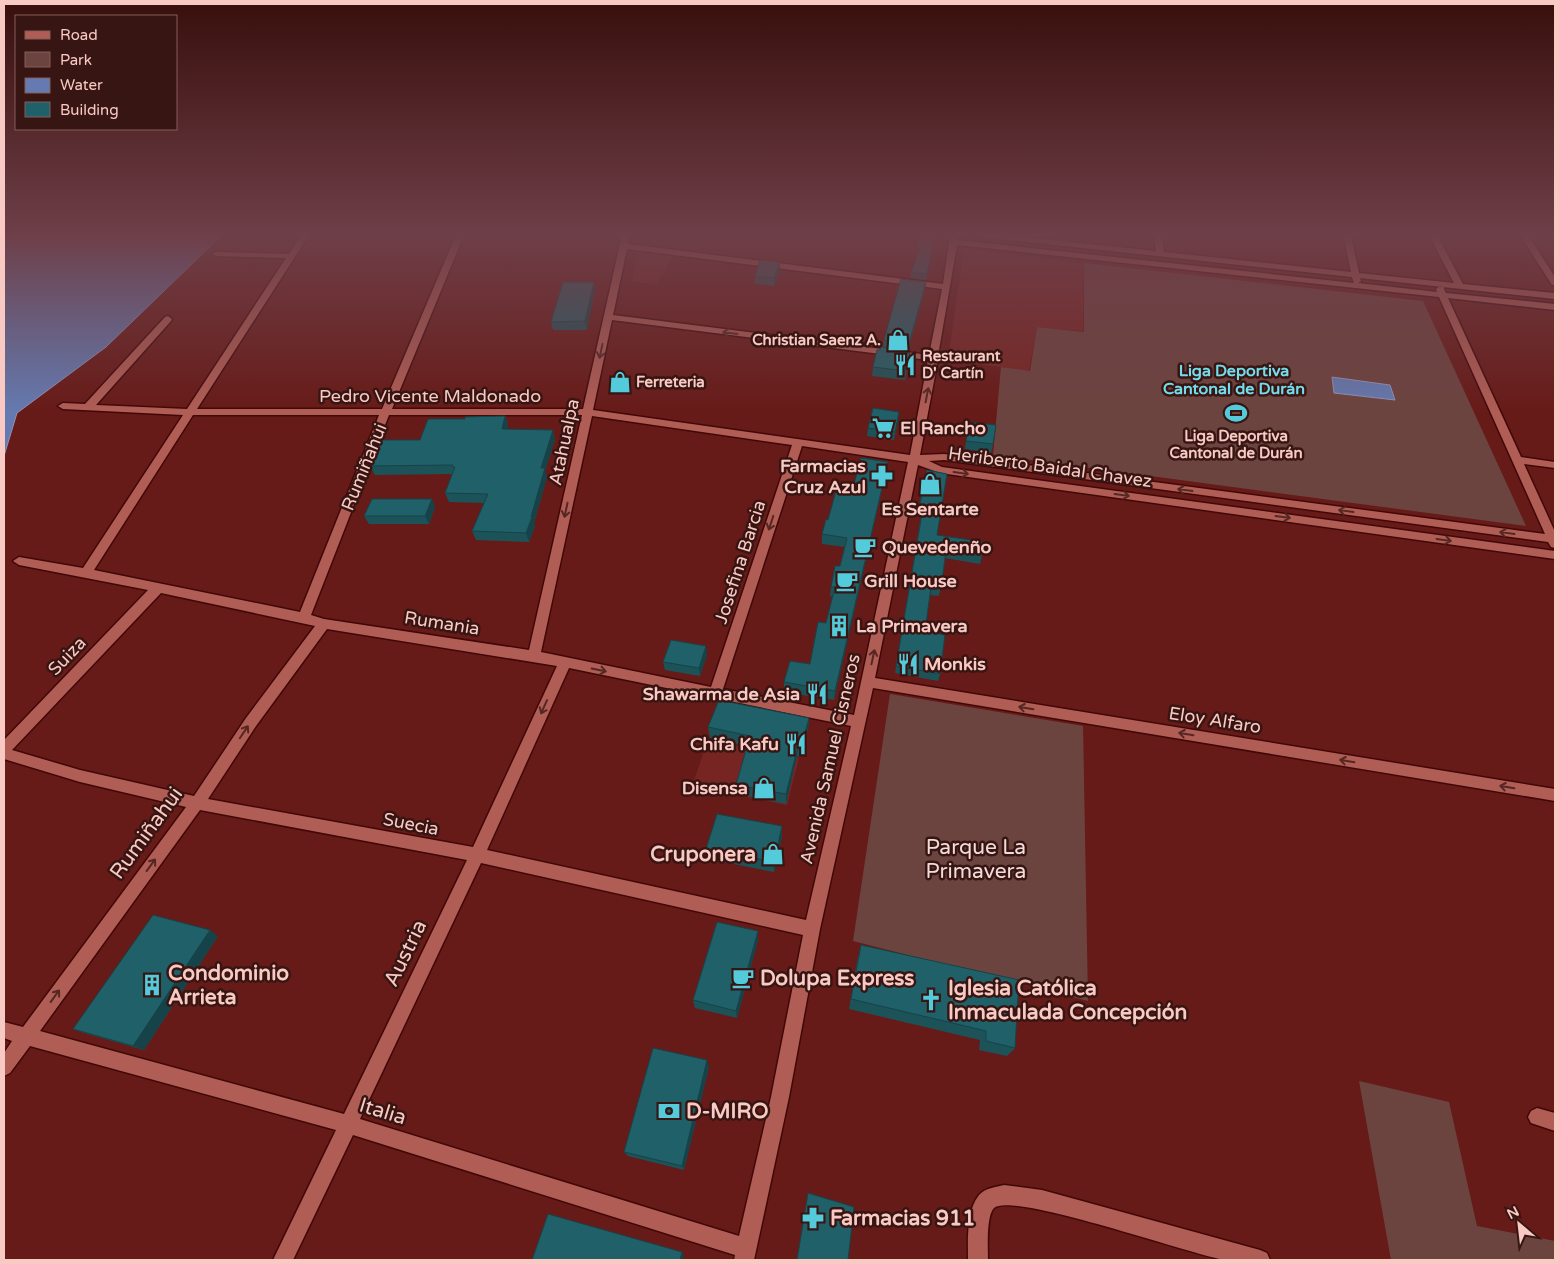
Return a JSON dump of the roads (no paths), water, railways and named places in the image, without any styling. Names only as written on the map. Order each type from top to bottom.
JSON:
[{"type":"street","points":[[86,573],[266,294]]},
{"type":"street","name":"Rumiñahui","points":[[304,618],[385,413],[435,294]]},
{"type":"street","name":"Atahualpa","points":[[534,656],[613,294]]},
{"type":"street","name":"Avenida Samuel Cisneros","points":[[745,1254],[780,1098],[812,928],[868,682],[935,358],[946,294]]},
{"type":"street","points":[[1434,294],[1555,307]]},
{"type":"street","points":[[1536,294],[1555,296]]},
{"type":"street","points":[[1443,295],[1555,541]]},
{"type":"street","points":[[608,317],[935,358]]},
{"type":"street","points":[[89,406],[168,319]]},
{"type":"street","name":"Pedro Vicente Maldonado","points":[[63,406],[190,412],[588,412],[914,459]]},
{"type":"street","name":"Josefina Barcia","points":[[716,692],[798,443]]},
{"type":"street","name":"Heriberto Baidal Chavez","points":[[914,459],[944,457],[1555,541]]},
{"type":"street","name":"Heriberto Baidal Chavez","points":[[914,459],[940,470],[1555,556]]},
{"type":"street","points":[[1518,460],[1555,465]]},
{"type":"street","name":"Rumania","points":[[19,561],[304,618],[324,624],[534,656],[565,664],[716,692],[859,722]]},
{"type":"street","name":"Suiza","points":[[4,751],[157,588]]},
{"type":"street","name":"Rumiñahui","points":[[4,1067],[197,803],[251,722],[324,624]]},
{"type":"street","name":"Austria","points":[[283,1260],[477,855],[565,664]]},
{"type":"street","name":"Eloy Alfaro","points":[[868,682],[1555,795]]},
{"type":"street","name":"Suecia","points":[[4,751],[80,776],[197,803],[477,855],[812,928]]},
{"type":"street","name":"Italia","points":[[4,1030],[348,1124],[745,1254]]},
{"type":"street","points":[[1537,1117],[1555,1122]]},
{"type":"street","points":[[978,1260],[982,1210],[990,1198],[1001,1193],[1018,1194],[1042,1200],[1260,1260]]},
{"type":"water","points":[[4,294],[161,294],[106,347],[17,413],[4,456]]},
{"type":"water","points":[[1332,377],[1390,385],[1395,400],[1334,393]]},
{"type":"place","name":"Christian Saenz A.","points":[[898,340]]},
{"type":"place","name":"Restaurant D' Cartín","points":[[905,365]]},
{"type":"place","name":"Ferreteria","points":[[620,382]]},
{"type":"place","name":"Liga Deportiva Cantonal de Durán","points":[[1236,413]]},
{"type":"place","name":"El Rancho","points":[[883,428]]},
{"type":"place","name":"Farmacias Cruz Azul","points":[[882,476]]},
{"type":"place","name":"Es Sentarte","points":[[930,484]]},
{"type":"place","name":"Quevedenño","points":[[865,547]]},
{"type":"place","name":"Grill House","points":[[847,581]]},
{"type":"place","name":"La Primavera","points":[[839,626]]},
{"type":"place","name":"Monkis","points":[[908,664]]},
{"type":"place","name":"Shawarma de Asia","points":[[817,694]]},
{"type":"place","name":"Chifa Kafu","points":[[796,744]]},
{"type":"place","name":"Disensa","points":[[764,788]]},
{"type":"place","name":"Cruponera","points":[[773,854]]},
{"type":"place","name":"Dolupa Express","points":[[743,978]]},
{"type":"place","name":"Condominio Arrieta","points":[[152,985]]},
{"type":"place","name":"Iglesia Católica Inmaculada Concepción","points":[[931,1000]]},
{"type":"place","name":"D-MIRO","points":[[669,1111]]},
{"type":"place","name":"Farmacias 911","points":[[813,1218]]},
{"type":"district","name":"Liga Deportiva Cantonal de Durán","points":[[1234,379]]},
{"type":"park label","name":"Parque La Primavera","points":[[976,859]]}]
